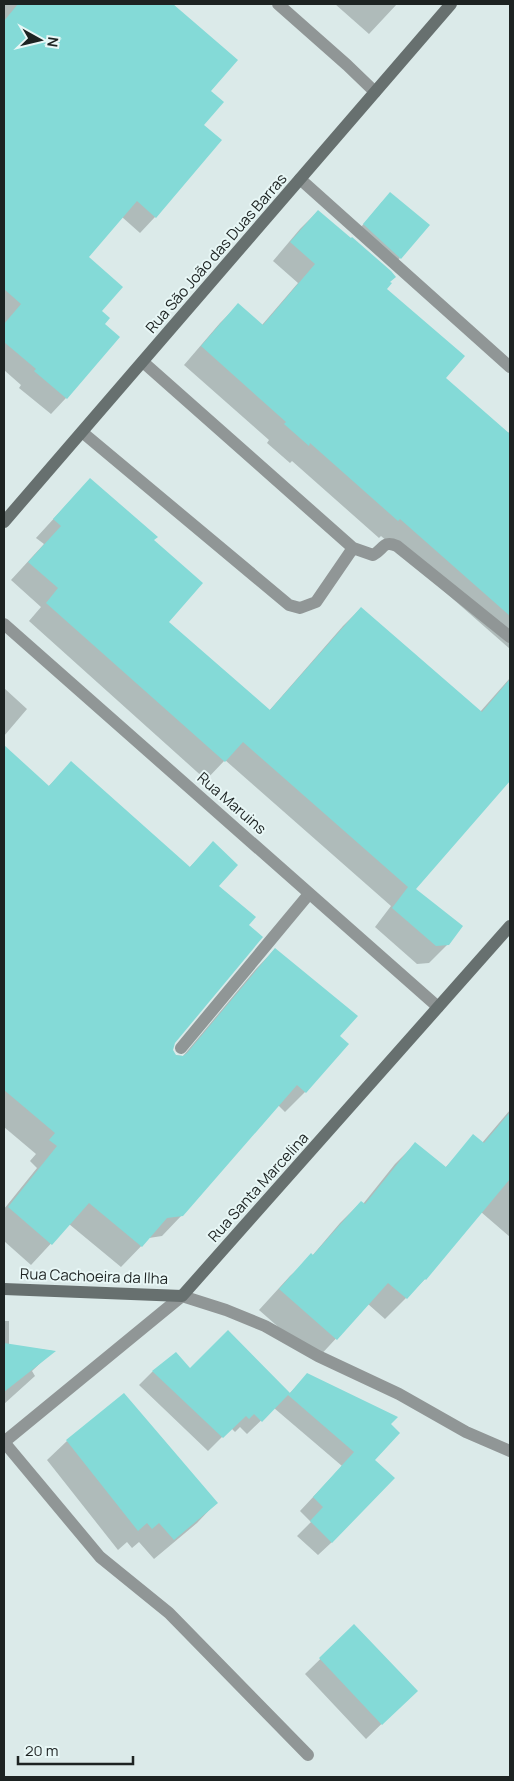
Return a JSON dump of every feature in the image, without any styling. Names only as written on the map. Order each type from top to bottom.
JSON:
[{"type":"street","points":[[278,4],[375,92]]},
{"type":"street","name":"Rua São João das Duas Barras","points":[[4,522],[451,4]]},
{"type":"street","points":[[300,179],[510,367]]},
{"type":"street","points":[[143,362],[353,548],[373,555],[386,544],[397,546],[510,637]]},
{"type":"street","points":[[82,432],[289,605],[300,608],[316,602],[353,548]]},
{"type":"street","name":"Rua Maruins","points":[[4,624],[438,1007]]},
{"type":"street","points":[[181,1048],[310,894]]},
{"type":"street","name":"Rua Santa Marcelina","points":[[4,1442],[182,1296],[510,926]]},
{"type":"street","name":"Rua Cachoeira da Ilha","points":[[4,1289],[182,1296]]},
{"type":"street","points":[[182,1296],[226,1310],[265,1326],[318,1356],[399,1394],[466,1432],[510,1451]]},
{"type":"street","points":[[4,1442],[100,1557],[169,1613],[308,1755]]},
{"type":"building","points":[[18,4],[173,4],[238,60],[211,91],[224,102],[204,125],[222,140],[156,218],[137,201],[89,257],[123,287],[102,311],[110,318],[105,324],[120,337],[67,399],[4,342],[4,324],[21,304],[4,289],[4,21]]},
{"type":"building","points":[[390,192],[430,225],[401,259],[363,224]]},
{"type":"building","points":[[318,210],[391,271],[396,277],[390,282],[392,283],[387,289],[465,356],[446,378],[510,434],[510,616],[310,443],[309,446],[284,424],[286,422],[201,346],[238,303],[263,325],[315,264],[290,242]]},
{"type":"building","points":[[90,478],[158,537],[154,540],[203,583],[169,622],[270,710],[361,607],[482,712],[510,679],[510,781],[416,889],[463,926],[449,945],[436,946],[392,908],[408,887],[243,742],[225,762],[46,603],[58,588],[28,562],[61,526],[53,519]]},
{"type":"building","points":[[4,745],[49,786],[71,761],[190,867],[213,841],[238,865],[219,886],[256,917],[249,925],[263,937],[175,1043],[173,1050],[176,1055],[183,1056],[187,1053],[275,948],[358,1016],[340,1036],[349,1044],[306,1093],[297,1085],[183,1216],[167,1218],[142,1247],[89,1203],[52,1245],[8,1207],[57,1146],[49,1140],[55,1133],[4,1090]]},
{"type":"building","points":[[510,1112],[510,1179],[426,1280],[407,1299],[388,1283],[337,1340],[279,1289],[311,1253],[313,1255],[361,1201],[365,1204],[415,1142],[446,1167],[473,1134],[484,1143]]},
{"type":"building","points":[[228,1330],[290,1393],[307,1373],[398,1417],[391,1424],[400,1433],[375,1460],[395,1478],[332,1543],[310,1521],[323,1507],[313,1497],[354,1452],[288,1395],[262,1422],[254,1414],[249,1419],[246,1416],[223,1438],[152,1371],[176,1352],[190,1368]]},
{"type":"building","points":[[4,1343],[56,1351],[4,1392]]},
{"type":"building","points":[[124,1393],[218,1503],[174,1540],[159,1523],[152,1529],[147,1523],[138,1531],[66,1440]]},
{"type":"building","points":[[354,1624],[418,1691],[382,1725],[319,1658]]}]
